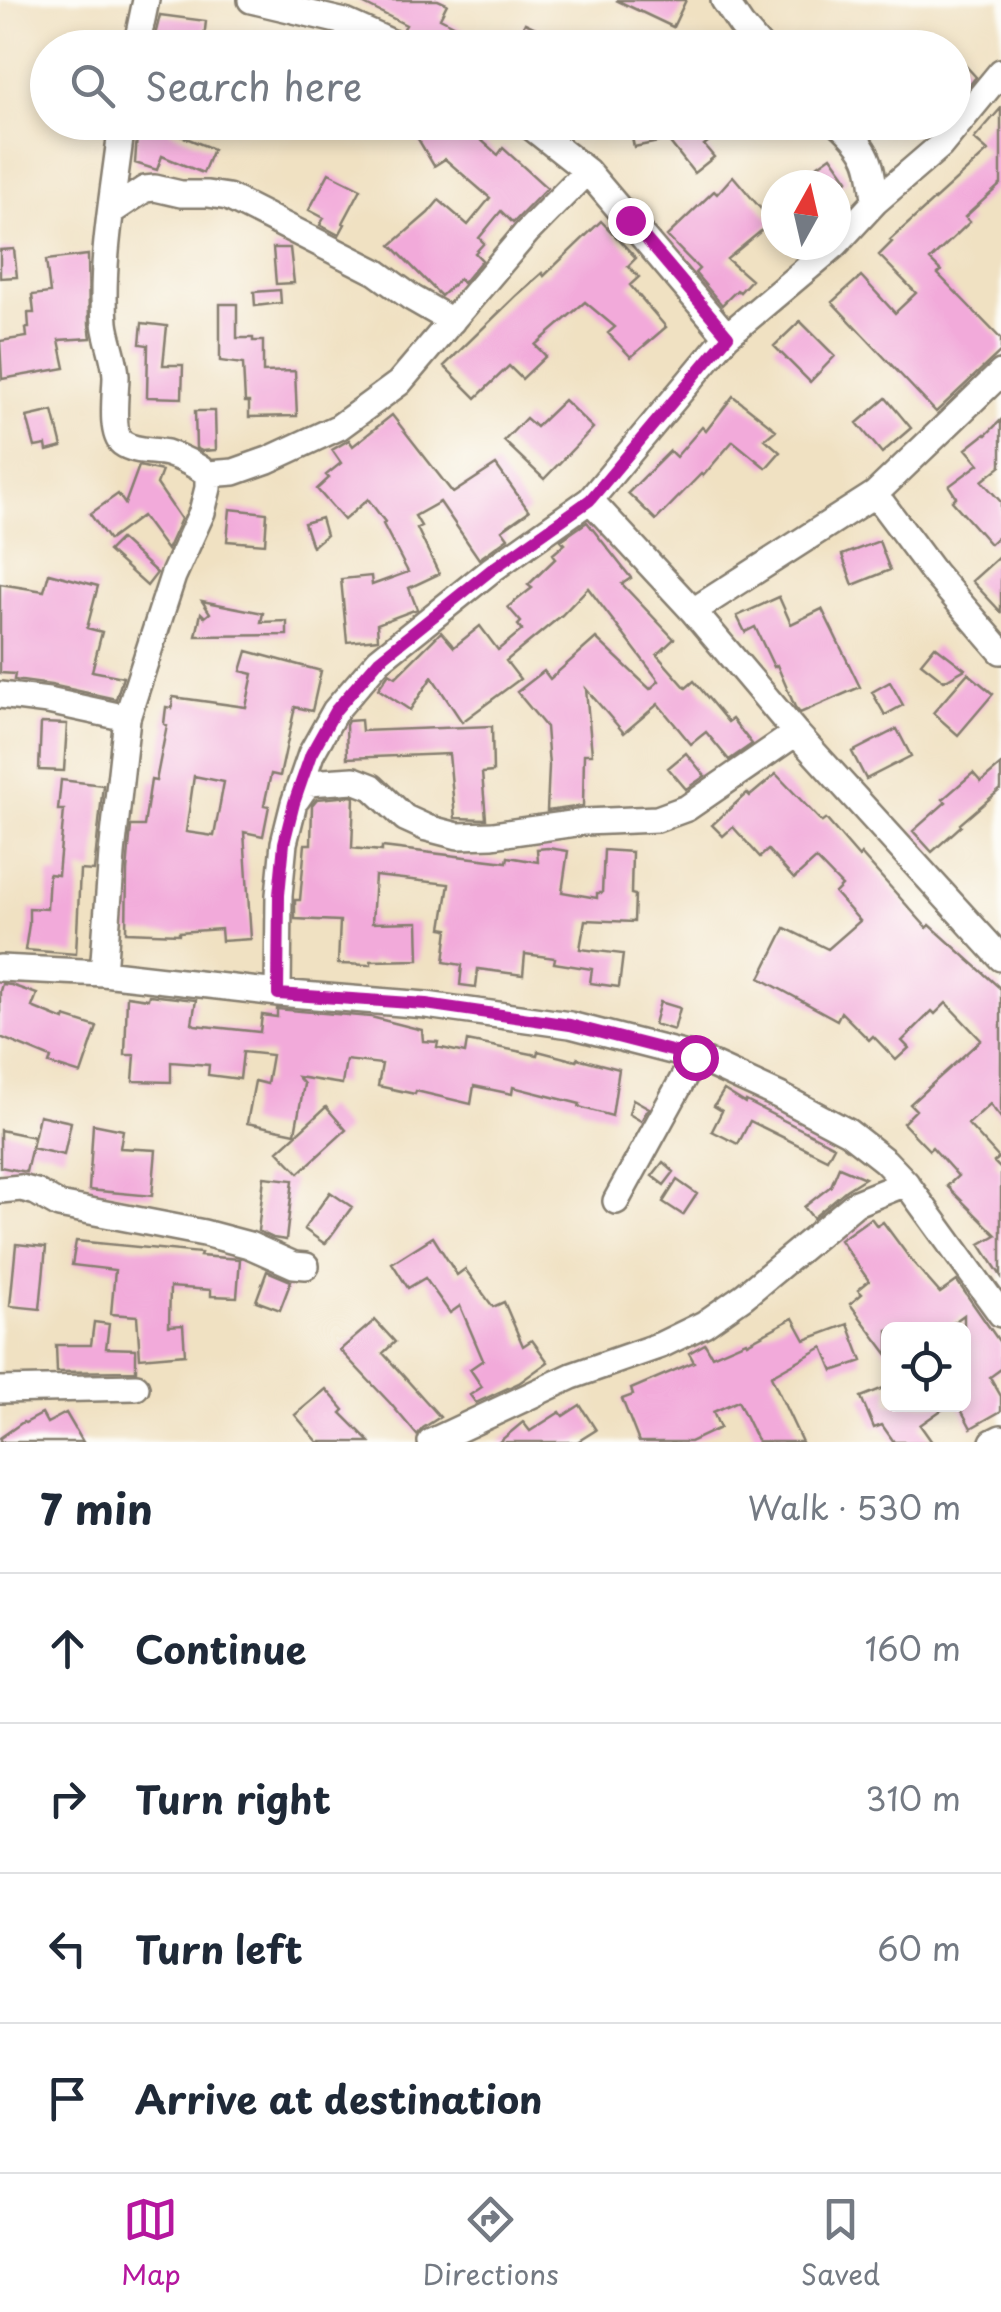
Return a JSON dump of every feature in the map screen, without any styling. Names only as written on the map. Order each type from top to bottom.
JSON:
[{"type":"street","points":[[140,30],[146,0]]},
{"type":"street","points":[[251,0],[345,22],[363,30]]},
{"type":"street","points":[[724,0],[747,30]]},
{"type":"street","points":[[971,108],[1001,72]]},
{"type":"street","points":[[120,140],[105,269],[105,326],[116,372],[115,433],[120,442],[131,447],[166,453],[208,474],[234,472],[268,460],[339,426],[399,383],[527,232],[587,171]]},
{"type":"street","points":[[548,140],[587,171],[728,336]]},
{"type":"street","points":[[857,140],[866,152],[873,173],[875,202]]},
{"type":"street","points":[[851,228],[945,140]]},
{"type":"street","points":[[112,211],[155,188],[228,197],[376,272],[452,320]]},
{"type":"street","points":[[278,994],[284,843],[311,754],[335,711],[379,660],[491,570],[590,500],[728,336],[818,260]]},
{"type":"street","points":[[693,611],[876,494],[1001,373]]},
{"type":"street","points":[[103,973],[126,718],[174,576],[202,512],[208,474]]},
{"type":"street","points":[[876,494],[934,573],[1001,651]]},
{"type":"street","points":[[590,500],[1001,958]]},
{"type":"street","points":[[0,694],[126,718]]},
{"type":"street","points":[[294,803],[308,783],[354,780],[372,788],[404,818],[458,836],[493,836],[584,822],[657,819],[687,808],[796,733]]},
{"type":"street","points":[[0,968],[103,973],[278,994],[426,1004],[570,1025],[695,1057],[848,1132],[885,1161],[997,1299]]},
{"type":"street","points":[[616,1201],[695,1057]]},
{"type":"street","points":[[431,1442],[572,1376],[661,1345],[704,1324],[744,1296],[856,1203],[906,1183]]},
{"type":"street","points":[[0,1190],[22,1188],[59,1205],[204,1233],[306,1266]]},
{"type":"street","points":[[0,1390],[136,1387]]},
{"type":"street","points":[[993,1442],[1001,1438]]},
{"type":"building","points":[[356,0],[438,0],[447,4],[440,18],[464,30],[403,30],[406,25]]},
{"type":"building","points":[[616,0],[686,0],[673,27]]},
{"type":"building","points":[[160,15],[206,21],[205,30],[156,30]]},
{"type":"building","points":[[525,23],[540,30],[522,30]]},
{"type":"building","points":[[1001,108],[1001,184],[965,217],[970,222],[930,260],[941,271],[938,274],[1001,339],[1001,351],[936,412],[832,302],[861,276],[895,313],[916,293],[879,255],[890,240],[988,151],[974,139]]},
{"type":"building","points":[[137,140],[191,140],[213,149],[203,173],[162,156],[157,170],[135,163]]},
{"type":"building","points":[[419,140],[481,140],[498,155],[503,148],[547,188],[513,223],[501,211],[479,238],[484,243],[475,253],[482,260],[463,283],[459,279],[441,296],[391,245],[439,200],[468,225],[490,198],[445,159],[434,166]]},
{"type":"building","points":[[633,140],[668,140],[634,147]]},
{"type":"building","points":[[668,140],[710,140],[704,145],[714,157],[694,173]]},
{"type":"building","points":[[831,156],[841,170],[811,170]]},
{"type":"building","points":[[329,173],[361,189],[339,235],[320,225],[324,218],[309,210]]},
{"type":"building","points":[[733,176],[761,209],[761,231],[727,259],[751,280],[722,305],[695,273],[699,269],[667,236],[714,191],[717,194]]},
{"type":"building","points":[[601,221],[636,258],[628,266],[639,277],[630,285],[666,327],[631,357],[608,333],[615,327],[585,302],[535,345],[546,356],[522,379],[509,366],[476,398],[444,366]]},
{"type":"building","points":[[273,248],[290,248],[294,283],[276,284]]},
{"type":"building","points":[[14,249],[17,277],[0,278],[0,250]]},
{"type":"building","points":[[88,255],[91,338],[59,340],[65,368],[2,379],[0,341],[27,337],[28,313],[34,313],[32,295],[50,293],[46,260]]},
{"type":"building","points":[[280,290],[281,303],[255,306],[254,292]]},
{"type":"building","points":[[220,304],[237,304],[237,338],[263,341],[263,372],[295,371],[297,416],[249,417],[243,364],[220,361]]},
{"type":"building","points":[[800,321],[835,356],[810,382],[774,346]]},
{"type":"building","points":[[142,323],[167,326],[163,365],[183,365],[182,398],[147,397],[148,345],[140,344]]},
{"type":"building","points":[[733,396],[776,430],[765,439],[780,452],[766,468],[733,441],[656,520],[628,493],[670,451],[676,457],[702,427],[706,431]]},
{"type":"building","points":[[886,398],[911,428],[882,453],[857,423]]},
{"type":"building","points":[[564,400],[593,428],[544,479],[504,441],[526,418],[536,427]]},
{"type":"building","points":[[53,411],[62,447],[47,451],[46,445],[35,447],[27,417]]},
{"type":"building","points":[[195,411],[215,411],[216,450],[196,448]]},
{"type":"building","points":[[392,415],[453,493],[496,465],[529,511],[502,530],[508,538],[479,559],[440,502],[415,516],[439,574],[409,588],[417,609],[377,624],[378,639],[347,642],[341,579],[371,576],[372,585],[408,572],[385,522],[368,499],[344,520],[317,489],[341,463],[332,450],[349,440],[353,446]]},
{"type":"building","points":[[1001,420],[1001,466],[982,481],[1001,502],[1001,534],[990,544],[952,501],[956,497],[949,486],[979,464],[966,449]]},
{"type":"building","points":[[139,466],[162,471],[157,484],[181,519],[167,550],[142,516],[109,540],[90,514],[118,494],[125,504]]},
{"type":"building","points":[[230,509],[267,513],[265,544],[227,541]]},
{"type":"building","points":[[321,518],[326,535],[312,547],[304,523]]},
{"type":"building","points":[[587,522],[631,578],[622,584],[674,639],[657,655],[686,688],[694,681],[752,744],[729,760],[706,732],[691,744],[658,704],[624,733],[586,689],[592,754],[584,754],[583,806],[547,811],[546,727],[517,692],[544,671],[550,679],[596,638],[650,689],[659,681],[588,588],[506,661],[520,679],[462,722],[432,677],[410,710],[378,689],[389,673],[396,677],[441,632],[454,647],[480,626],[498,650],[522,630],[518,625],[521,622],[508,607],[532,588],[528,585],[556,558],[553,554],[565,544],[561,540]]},
{"type":"building","points":[[120,539],[157,573],[147,586],[108,551]]},
{"type":"building","points":[[879,541],[890,570],[853,585],[842,555]]},
{"type":"building","points":[[1001,555],[1001,612],[972,581]]},
{"type":"building","points":[[49,573],[98,586],[87,628],[102,632],[92,671],[123,677],[116,699],[14,680],[15,674],[0,673],[0,584],[44,591]]},
{"type":"building","points":[[779,597],[791,624],[822,609],[860,687],[800,713],[755,627],[745,632],[737,616]]},
{"type":"building","points":[[202,601],[263,613],[261,622],[287,621],[287,635],[196,636],[201,613],[205,617],[210,613]]},
{"type":"building","points":[[935,646],[965,669],[944,681],[921,663]]},
{"type":"building","points":[[247,651],[321,671],[312,711],[295,707],[280,776],[271,774],[263,836],[244,832],[251,939],[222,941],[221,929],[179,934],[126,932],[131,826],[144,826],[151,780],[156,781],[167,725],[166,707],[172,708],[173,697],[246,707],[253,674],[241,671]],"holes":[[[194,776],[224,782],[214,836],[186,832]]]},
{"type":"building","points":[[968,673],[993,694],[958,735],[933,713]]},
{"type":"building","points":[[890,682],[903,705],[885,715],[872,692]]},
{"type":"building","points":[[361,720],[362,731],[492,726],[493,772],[482,773],[486,819],[455,818],[449,754],[347,758],[346,725],[348,721]]},
{"type":"building","points":[[41,723],[67,724],[64,771],[39,770]]},
{"type":"building","points":[[897,729],[911,756],[866,779],[852,752]]},
{"type":"building","points":[[686,753],[705,776],[686,789],[668,768]]},
{"type":"building","points":[[1001,765],[1001,789],[932,852],[913,831],[973,773],[981,782]]},
{"type":"building","points":[[776,774],[822,822],[826,819],[859,857],[861,854],[927,928],[930,925],[1001,989],[1001,1118],[990,1104],[968,1124],[999,1158],[994,1162],[1001,1169],[1001,1276],[980,1244],[996,1235],[947,1186],[958,1176],[903,1123],[916,1110],[910,1104],[981,1040],[946,1003],[935,1014],[932,1011],[902,1041],[909,1048],[896,1060],[841,1012],[837,1020],[760,978],[785,928],[828,949],[860,921],[835,893],[842,886],[816,859],[794,879],[768,850],[760,857],[733,827],[723,836],[712,825],[747,793],[750,796]]},
{"type":"building","points":[[61,780],[103,785],[94,871],[80,870],[76,954],[25,950],[29,908],[47,909],[49,874],[58,875],[64,810],[58,810]]},
{"type":"building","points":[[351,796],[352,848],[382,851],[382,847],[507,862],[508,857],[538,862],[537,849],[568,851],[562,892],[597,898],[597,893],[602,893],[604,850],[632,852],[634,922],[585,920],[580,949],[623,954],[619,987],[590,983],[592,969],[525,954],[523,975],[478,969],[476,987],[460,985],[462,965],[444,962],[448,929],[442,928],[449,884],[375,876],[372,923],[418,922],[419,960],[338,964],[340,921],[295,919],[295,900],[300,900],[305,844],[311,844],[312,805],[317,799]]},
{"type":"building","points":[[2,984],[37,994],[32,1007],[64,1020],[65,1017],[97,1027],[81,1074],[49,1064],[51,1058],[0,1037]]},
{"type":"building","points":[[149,995],[196,1000],[192,1023],[195,1025],[260,1032],[262,1015],[277,1017],[277,1009],[371,1017],[422,1030],[423,1041],[438,1042],[437,1047],[465,1053],[467,1041],[537,1055],[538,1051],[576,1061],[577,1058],[619,1069],[612,1116],[513,1087],[512,1094],[474,1086],[471,1104],[416,1091],[415,1094],[378,1086],[382,1064],[346,1060],[342,1084],[298,1077],[304,1084],[295,1133],[247,1123],[255,1081],[267,1084],[272,1055],[243,1052],[240,1079],[208,1075],[209,1065],[171,1062],[171,1082],[133,1081],[135,1055],[125,1055],[127,996],[148,999]]},
{"type":"building","points":[[660,1002],[680,1008],[674,1030],[654,1024]]},
{"type":"building","points":[[724,1090],[834,1146],[827,1159],[750,1121],[738,1144],[712,1131],[722,1111],[714,1106]]},
{"type":"building","points":[[633,1099],[649,1108],[641,1121],[629,1114]]},
{"type":"building","points":[[326,1107],[346,1130],[299,1173],[278,1151]]},
{"type":"building","points":[[39,1115],[71,1122],[64,1155],[32,1148]]},
{"type":"building","points":[[93,1124],[123,1130],[120,1148],[156,1150],[152,1196],[89,1190]]},
{"type":"building","points":[[0,1130],[34,1137],[26,1172],[0,1167]]},
{"type":"building","points":[[663,1162],[674,1172],[664,1185],[652,1176]]},
{"type":"building","points":[[839,1167],[865,1178],[813,1218],[804,1207],[831,1186]]},
{"type":"building","points":[[264,1177],[293,1180],[286,1240],[258,1231]]},
{"type":"building","points":[[677,1180],[697,1194],[683,1215],[663,1202]]},
{"type":"building","points":[[330,1192],[352,1207],[325,1244],[304,1229]]},
{"type":"building","points":[[871,1218],[877,1226],[883,1222],[940,1293],[957,1281],[1001,1344],[1001,1369],[990,1377],[1001,1396],[1001,1411],[971,1428],[962,1412],[971,1412],[971,1322],[964,1322],[964,1315],[954,1322],[881,1322],[881,1346],[850,1304],[869,1281],[840,1240]]},
{"type":"building","points":[[433,1237],[457,1275],[465,1269],[493,1307],[504,1302],[523,1346],[532,1340],[548,1362],[519,1383],[476,1403],[470,1395],[482,1387],[470,1369],[483,1360],[460,1306],[450,1313],[425,1278],[408,1288],[392,1263]]},
{"type":"building","points":[[76,1241],[240,1259],[237,1297],[211,1296],[211,1290],[170,1287],[169,1326],[183,1325],[185,1354],[140,1358],[137,1316],[111,1314],[115,1270],[72,1265]]},
{"type":"building","points":[[16,1244],[46,1247],[40,1309],[10,1306]]},
{"type":"building","points":[[267,1271],[291,1281],[280,1310],[256,1301]]},
{"type":"building","points":[[793,1318],[805,1340],[848,1324],[862,1361],[833,1371],[823,1347],[771,1376],[802,1442],[758,1442],[738,1401],[713,1412],[720,1428],[690,1442],[639,1442],[622,1399],[633,1395],[631,1389],[694,1362],[689,1353],[705,1344],[712,1356],[747,1343]]},
{"type":"building","points":[[375,1320],[395,1342],[383,1353],[440,1417],[417,1435],[340,1350]]},
{"type":"building","points":[[94,1322],[109,1324],[106,1348],[136,1349],[136,1371],[57,1372],[56,1345],[91,1345]]},
{"type":"building","points":[[326,1389],[344,1410],[341,1413],[370,1442],[318,1442],[295,1415]]},
{"type":"building","points":[[881,1389],[881,1412],[939,1412],[920,1425],[932,1442],[894,1442],[882,1425],[874,1428],[861,1397]]},
{"type":"building","points":[[580,1405],[596,1430],[577,1442],[499,1442],[523,1422],[530,1431],[560,1412],[563,1416]]},
{"type":"building","points":[[66,1413],[83,1442],[0,1442],[0,1438],[23,1422],[42,1414],[47,1423]]},
{"type":"route","points":[[630,220],[728,336],[590,500],[491,570],[379,660],[335,711],[311,754],[284,843],[278,994],[426,1004],[570,1025],[695,1057]]}]
